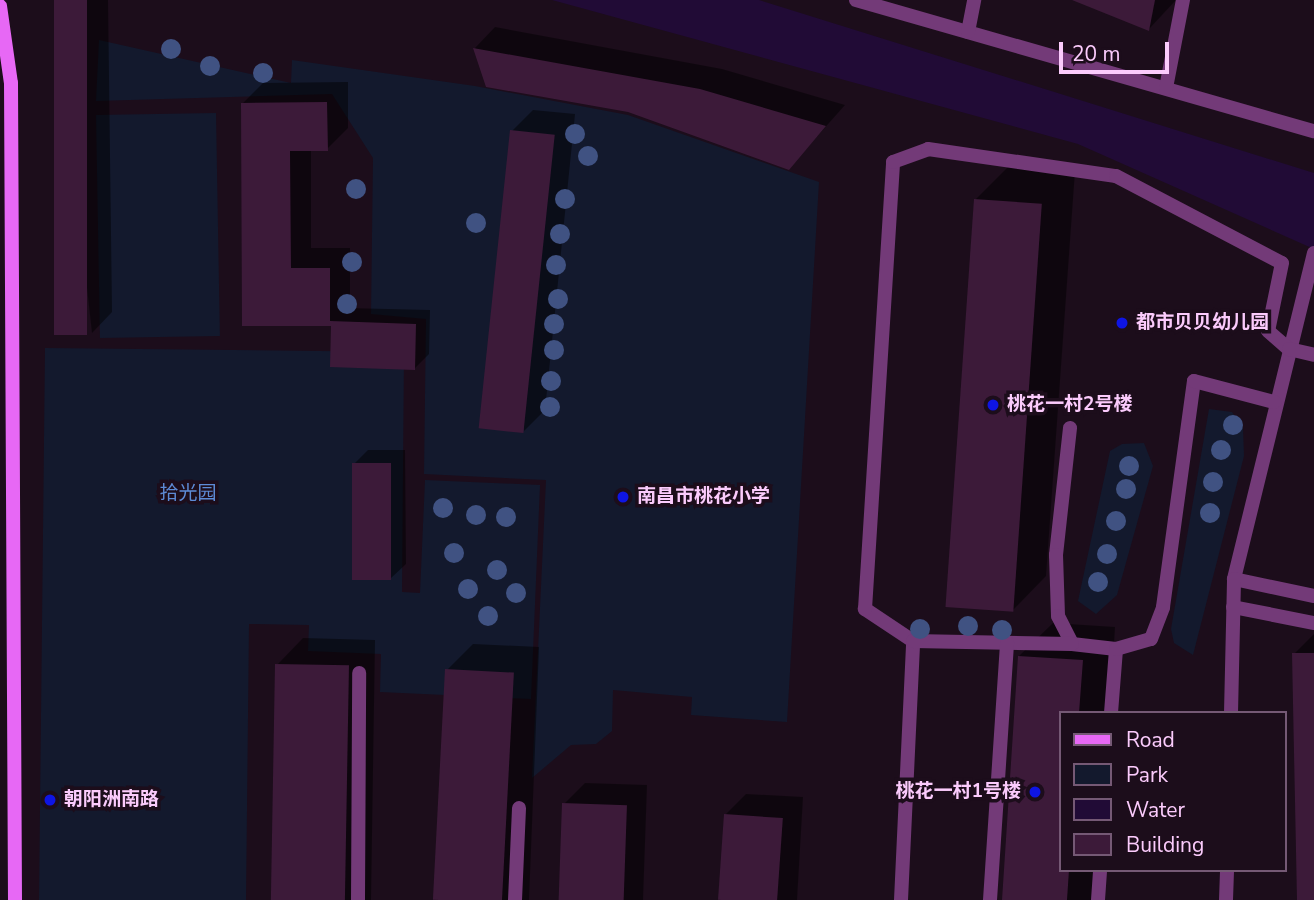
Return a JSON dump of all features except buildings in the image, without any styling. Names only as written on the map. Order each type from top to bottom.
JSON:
[{"type":"main road","points":[[0,6],[11,83],[15,900]]},
{"type":"street","points":[[856,0],[878,3],[968,32],[1314,131]]},
{"type":"street","points":[[968,32],[974,0]]},
{"type":"street","points":[[1166,88],[1183,0]]},
{"type":"street","points":[[1274,402],[1194,381],[1163,607],[1151,639],[1116,649],[1072,644],[913,641],[864,610],[893,162],[928,149],[1116,176],[1282,263],[1268,331],[1289,349],[1314,355]]},
{"type":"street","points":[[1231,711],[1234,579],[1274,402],[1314,253]]},
{"type":"street","points":[[1070,428],[1056,555],[1058,616],[1072,644]]},
{"type":"street","points":[[1234,579],[1314,596]]},
{"type":"street","points":[[1234,607],[1314,623]]},
{"type":"street","points":[[901,900],[913,641]]},
{"type":"street","points":[[990,900],[1007,643]]},
{"type":"street","points":[[1111,711],[1116,649]]},
{"type":"street","points":[[358,900],[359,673]]},
{"type":"street","points":[[515,900],[519,808]]},
{"type":"street","points":[[1098,900],[1100,872]]},
{"type":"street","points":[[1226,900],[1227,872]]},
{"type":"green space","points":[[99,40],[291,83],[292,60],[475,86],[628,115],[819,182],[787,722],[691,715],[692,697],[613,690],[612,731],[596,744],[571,745],[532,778],[546,480],[424,474],[426,319],[371,314],[373,158],[332,94],[96,101]]},
{"type":"green space","points":[[216,113],[220,336],[100,338],[96,115]]},
{"type":"green space","name":"拾光园","points":[[45,348],[404,352],[402,592],[420,593],[425,480],[540,485],[531,699],[380,692],[381,654],[308,651],[309,625],[249,624],[246,900],[39,900]]},
{"type":"green space","points":[[1209,409],[1232,412],[1243,428],[1244,456],[1193,655],[1174,643],[1171,629]]},
{"type":"green space","points":[[1144,443],[1153,466],[1117,595],[1096,614],[1078,601],[1110,451],[1122,444]]},
{"type":"water","points":[[552,0],[759,0],[1314,173],[1314,249],[1078,144]]},
{"type":"place","name":"都市贝贝幼儿园","points":[[1122,323]]},
{"type":"place","name":"桃花一村2号楼","points":[[993,405]]},
{"type":"place","name":"南昌市桃花小学","points":[[623,497]]},
{"type":"place","name":"桃花一村1号楼","points":[[1035,792]]},
{"type":"place","name":"朝阳洲南路","points":[[50,800]]}]
